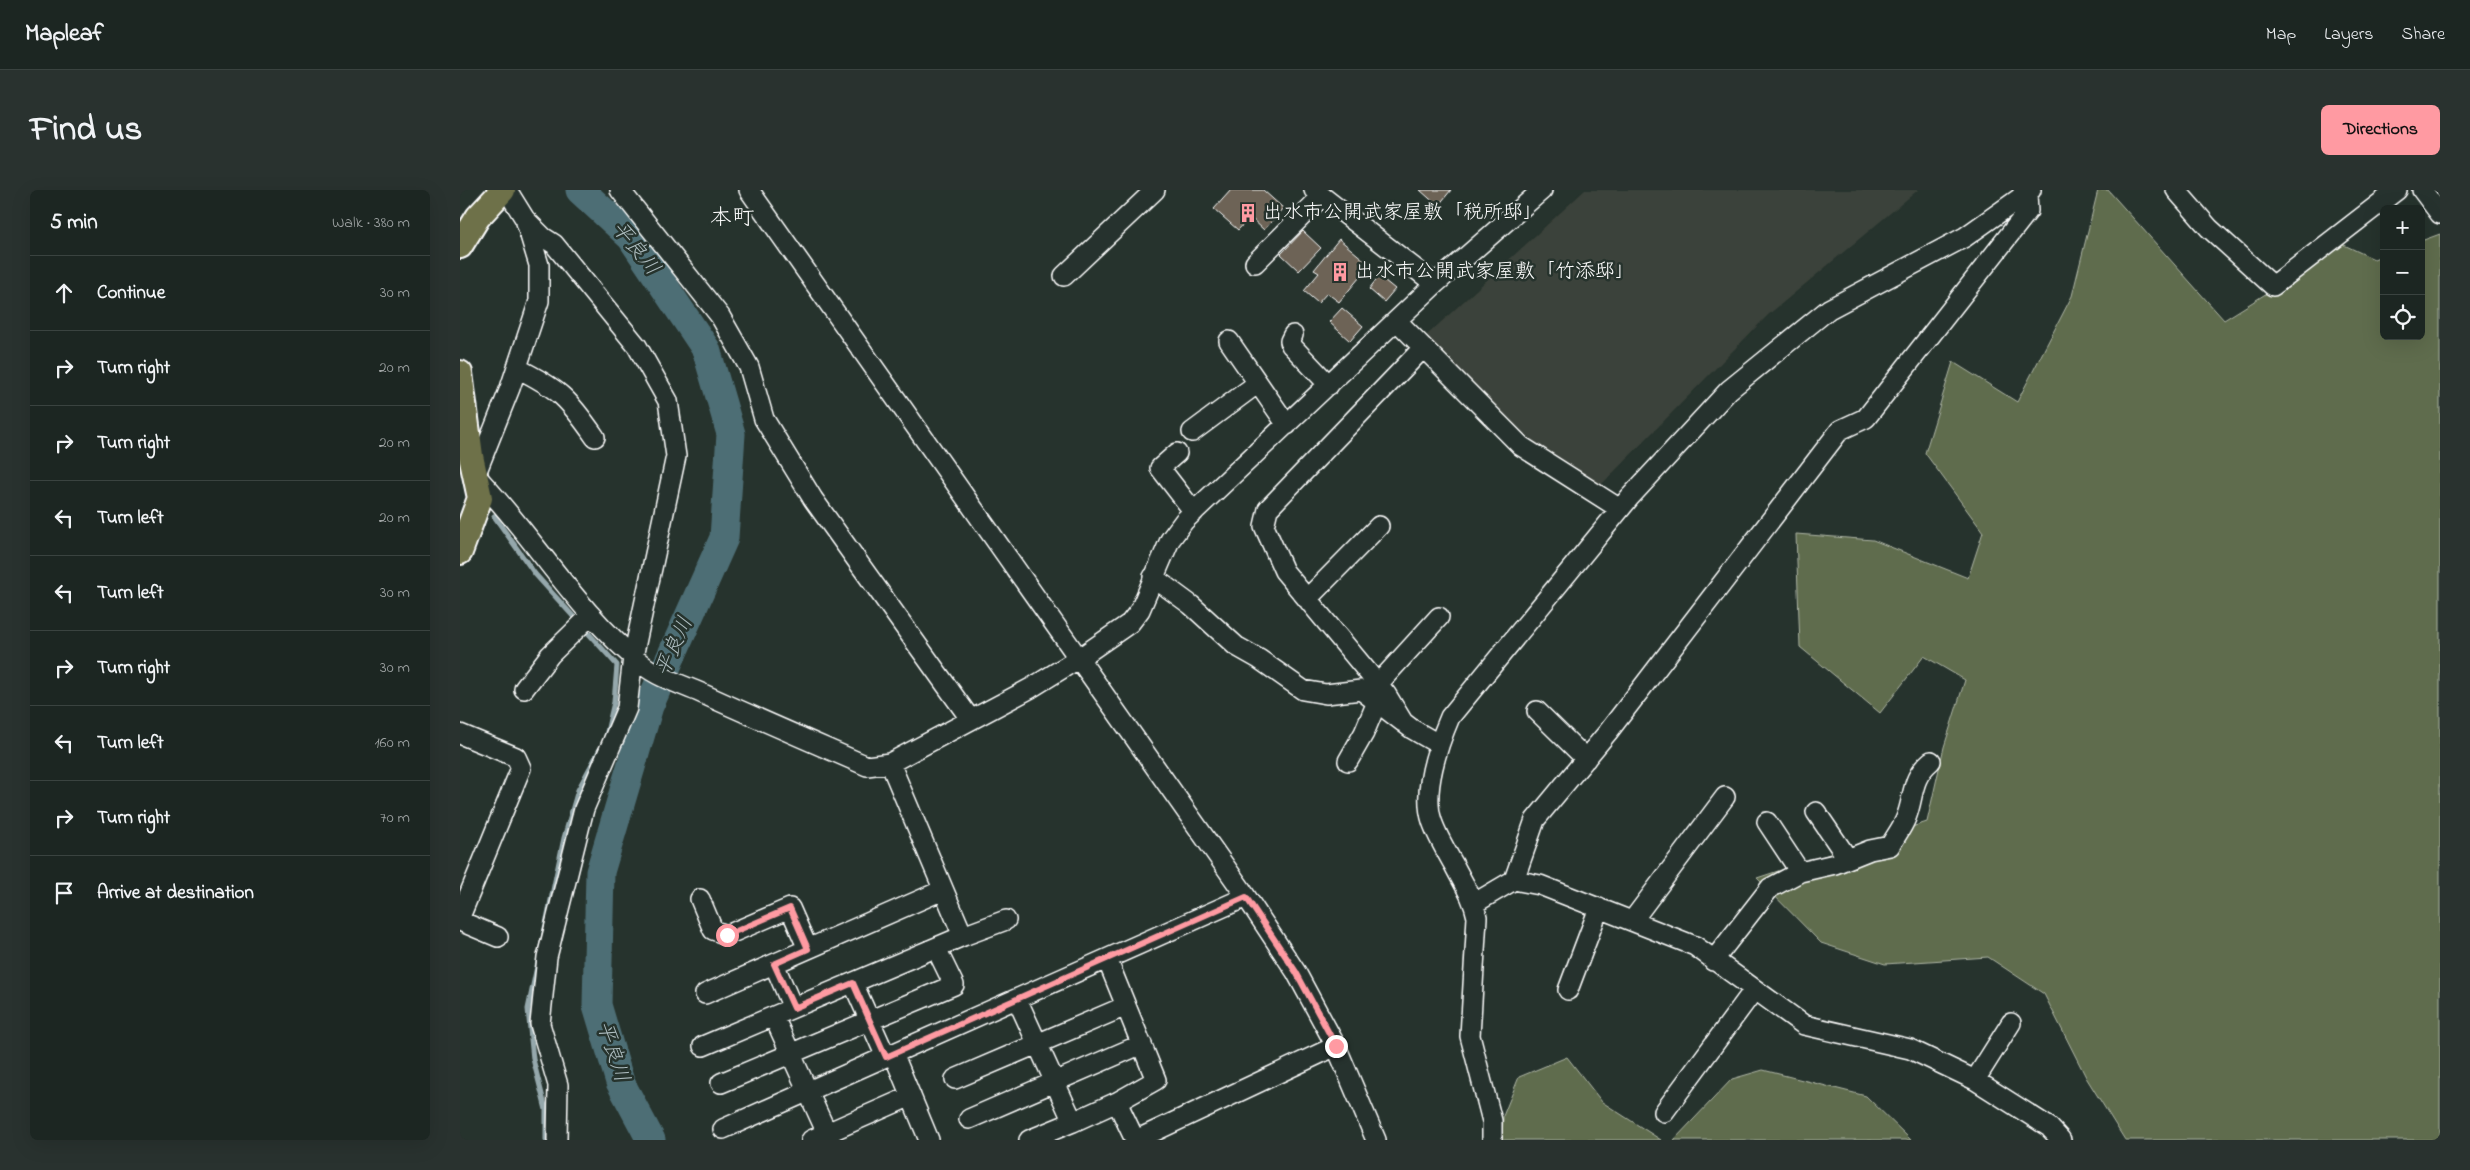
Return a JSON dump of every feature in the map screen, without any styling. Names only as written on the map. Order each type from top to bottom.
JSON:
[{"type":"main road","points":[[460,246],[478,217],[505,190]]},
{"type":"main road","points":[[460,373],[468,468],[480,498],[460,552]]},
{"type":"street","points":[[505,190],[525,220],[543,237],[554,244],[638,346],[668,401],[676,456],[639,662],[627,708],[584,809],[547,957],[540,1024],[558,1085],[557,1140]]},
{"type":"street","points":[[620,190],[720,316],[749,368],[764,419],[813,499],[971,720]]},
{"type":"street","points":[[749,190],[1246,897],[1296,972],[1336,1046],[1376,1140]]},
{"type":"street","points":[[1064,276],[1155,190]]},
{"type":"street","points":[[525,220],[539,265],[539,301],[517,368],[468,468],[506,509],[555,575],[590,616],[639,662],[714,699],[867,766],[890,763],[971,720],[1078,659],[1130,623],[1140,610],[1170,540],[1194,512],[1435,284],[1542,190]]},
{"type":"street","points":[[2176,190],[2209,228],[2273,286],[2397,190]]},
{"type":"street","points":[[2422,190],[2440,214]]},
{"type":"street","points":[[1492,1140],[1492,1121],[1470,1036],[1477,917],[1475,903],[1431,819],[1432,769],[1438,744],[1450,717],[1620,509],[1729,390],[1829,309],[1966,236],[2027,191]]},
{"type":"street","points":[[1475,903],[1514,880],[1535,820],[1586,759],[1840,430],[1866,418],[2028,211],[2027,191]]},
{"type":"street","points":[[1255,263],[1318,193],[1435,284]]},
{"type":"street","points":[[1397,321],[1521,446],[1620,509]]},
{"type":"street","points":[[1293,335],[1290,341],[1291,345],[1329,385]]},
{"type":"street","points":[[1229,340],[1258,383],[1290,422]]},
{"type":"street","points":[[1423,348],[1268,509],[1264,526],[1284,571],[1378,693],[1403,722],[1438,744]]},
{"type":"street","points":[[517,368],[549,384],[573,404],[595,437]]},
{"type":"street","points":[[1192,432],[1258,383]]},
{"type":"street","points":[[1177,453],[1160,468],[1194,512]]},
{"type":"street","points":[[1307,599],[1379,526]]},
{"type":"street","points":[[1153,576],[1191,605],[1236,646],[1259,658],[1303,690],[1326,694],[1361,690],[1378,693]]},
{"type":"street","points":[[524,689],[550,655],[590,616]]},
{"type":"street","points":[[1348,761],[1364,733],[1378,693],[1439,618]]},
{"type":"street","points":[[1537,711],[1586,759]]},
{"type":"street","points":[[460,734],[516,757],[521,768],[460,917]]},
{"type":"street","points":[[1713,961],[1770,888],[1800,872],[1848,859],[1870,850],[1890,846],[1906,818],[1912,790],[1921,769],[1931,761]]},
{"type":"street","points":[[890,763],[963,936]]},
{"type":"street","points":[[1632,921],[1725,797]]},
{"type":"street","points":[[1816,812],[1848,859]]},
{"type":"street","points":[[1767,822],[1800,872]]},
{"type":"street","points":[[1514,880],[1540,885],[1695,946],[1713,961],[1804,1025],[1910,1049],[1975,1080],[2049,1127],[2061,1140]]},
{"type":"street","points":[[705,994],[943,890]]},
{"type":"street","points":[[728,1132],[809,1091],[1246,897]]},
{"type":"street","points":[[700,898],[713,930],[727,935],[790,908],[808,949]]},
{"type":"street","points":[[1568,990],[1599,908]]},
{"type":"street","points":[[703,1046],[963,936],[1006,920]]},
{"type":"street","points":[[460,921],[498,937]]},
{"type":"street","points":[[720,1083],[954,985],[936,948]]},
{"type":"street","points":[[1029,1140],[1117,1102],[1156,1080],[1107,959]]},
{"type":"street","points":[[774,964],[794,1008]]},
{"type":"street","points":[[853,983],[870,1021],[911,1096],[926,1139]]},
{"type":"street","points":[[1664,1112],[1754,990]]},
{"type":"street","points":[[1017,999],[1073,1122]]},
{"type":"street","points":[[955,1079],[1126,1006]]},
{"type":"street","points":[[774,1016],[809,1091],[822,1138],[911,1096]]},
{"type":"street","points":[[1975,1080],[2011,1022]]},
{"type":"street","points":[[969,1119],[1142,1044]]},
{"type":"street","points":[[1117,1102],[1136,1140],[1336,1046]]},
{"type":"shaded area","points":[[1585,190],[1918,190],[1768,315],[1599,487],[1487,410],[1427,335]]},
{"type":"green space","points":[[2098,190],[2108,190],[2224,320],[2344,245],[2374,259],[2380,257],[2380,340],[2425,340],[2425,240],[2440,234],[2440,1140],[2125,1140],[2087,1079],[2044,994],[1988,957],[1885,964],[1821,943],[1757,878],[1927,822],[1944,747],[1965,680],[1924,656],[1880,713],[1800,647],[1796,534],[1873,540],[1968,578],[1983,532],[1925,453],[1953,362],[2017,402],[2072,296]]},
{"type":"green space","points":[[1567,1057],[1602,1102],[1661,1140],[1502,1140],[1503,1116],[1519,1077]]},
{"type":"green space","points":[[1763,1070],[1866,1096],[1911,1140],[1674,1140],[1732,1079]]},
{"type":"building","name":"出水市公開武家屋敷「税所邸」","points":[[1231,190],[1263,190],[1283,208],[1264,230],[1250,217],[1238,230],[1214,209]]},
{"type":"building","points":[[1420,190],[1451,190],[1438,206]]},
{"type":"building","points":[[1303,231],[1321,248],[1299,271],[1281,254]]},
{"type":"building","name":"出水市公開武家屋敷「竹添邸」","points":[[1339,239],[1370,265],[1339,302],[1327,293],[1318,303],[1304,291],[1319,273],[1314,270]]},
{"type":"building","points":[[1379,276],[1395,289],[1384,302],[1369,289]]},
{"type":"building","points":[[1342,308],[1363,326],[1350,341],[1329,322]]},
{"type":"waterway","name":"平良川","points":[[580,190],[631,237],[706,349],[731,434],[724,538],[649,706],[600,872],[597,1005],[620,1082],[651,1140]]},
{"type":"waterway","points":[[494,516],[535,574],[617,665],[614,702],[606,736]]},
{"type":"waterway","points":[[546,1140],[546,1110],[533,1059],[528,1009],[564,838],[578,790],[600,749]]},
{"type":"place","name":"出水市公開武家屋敷「税所邸」","points":[[1248,213]]},
{"type":"place","name":"出水市公開武家屋敷「竹添邸」","points":[[1340,272]]},
{"type":"district","name":"本町","points":[[732,219]]},
{"type":"route","points":[[727,935],[790,908],[808,949],[774,964],[794,1008],[853,983],[886,1057],[1246,897],[1296,972],[1336,1046]]}]
